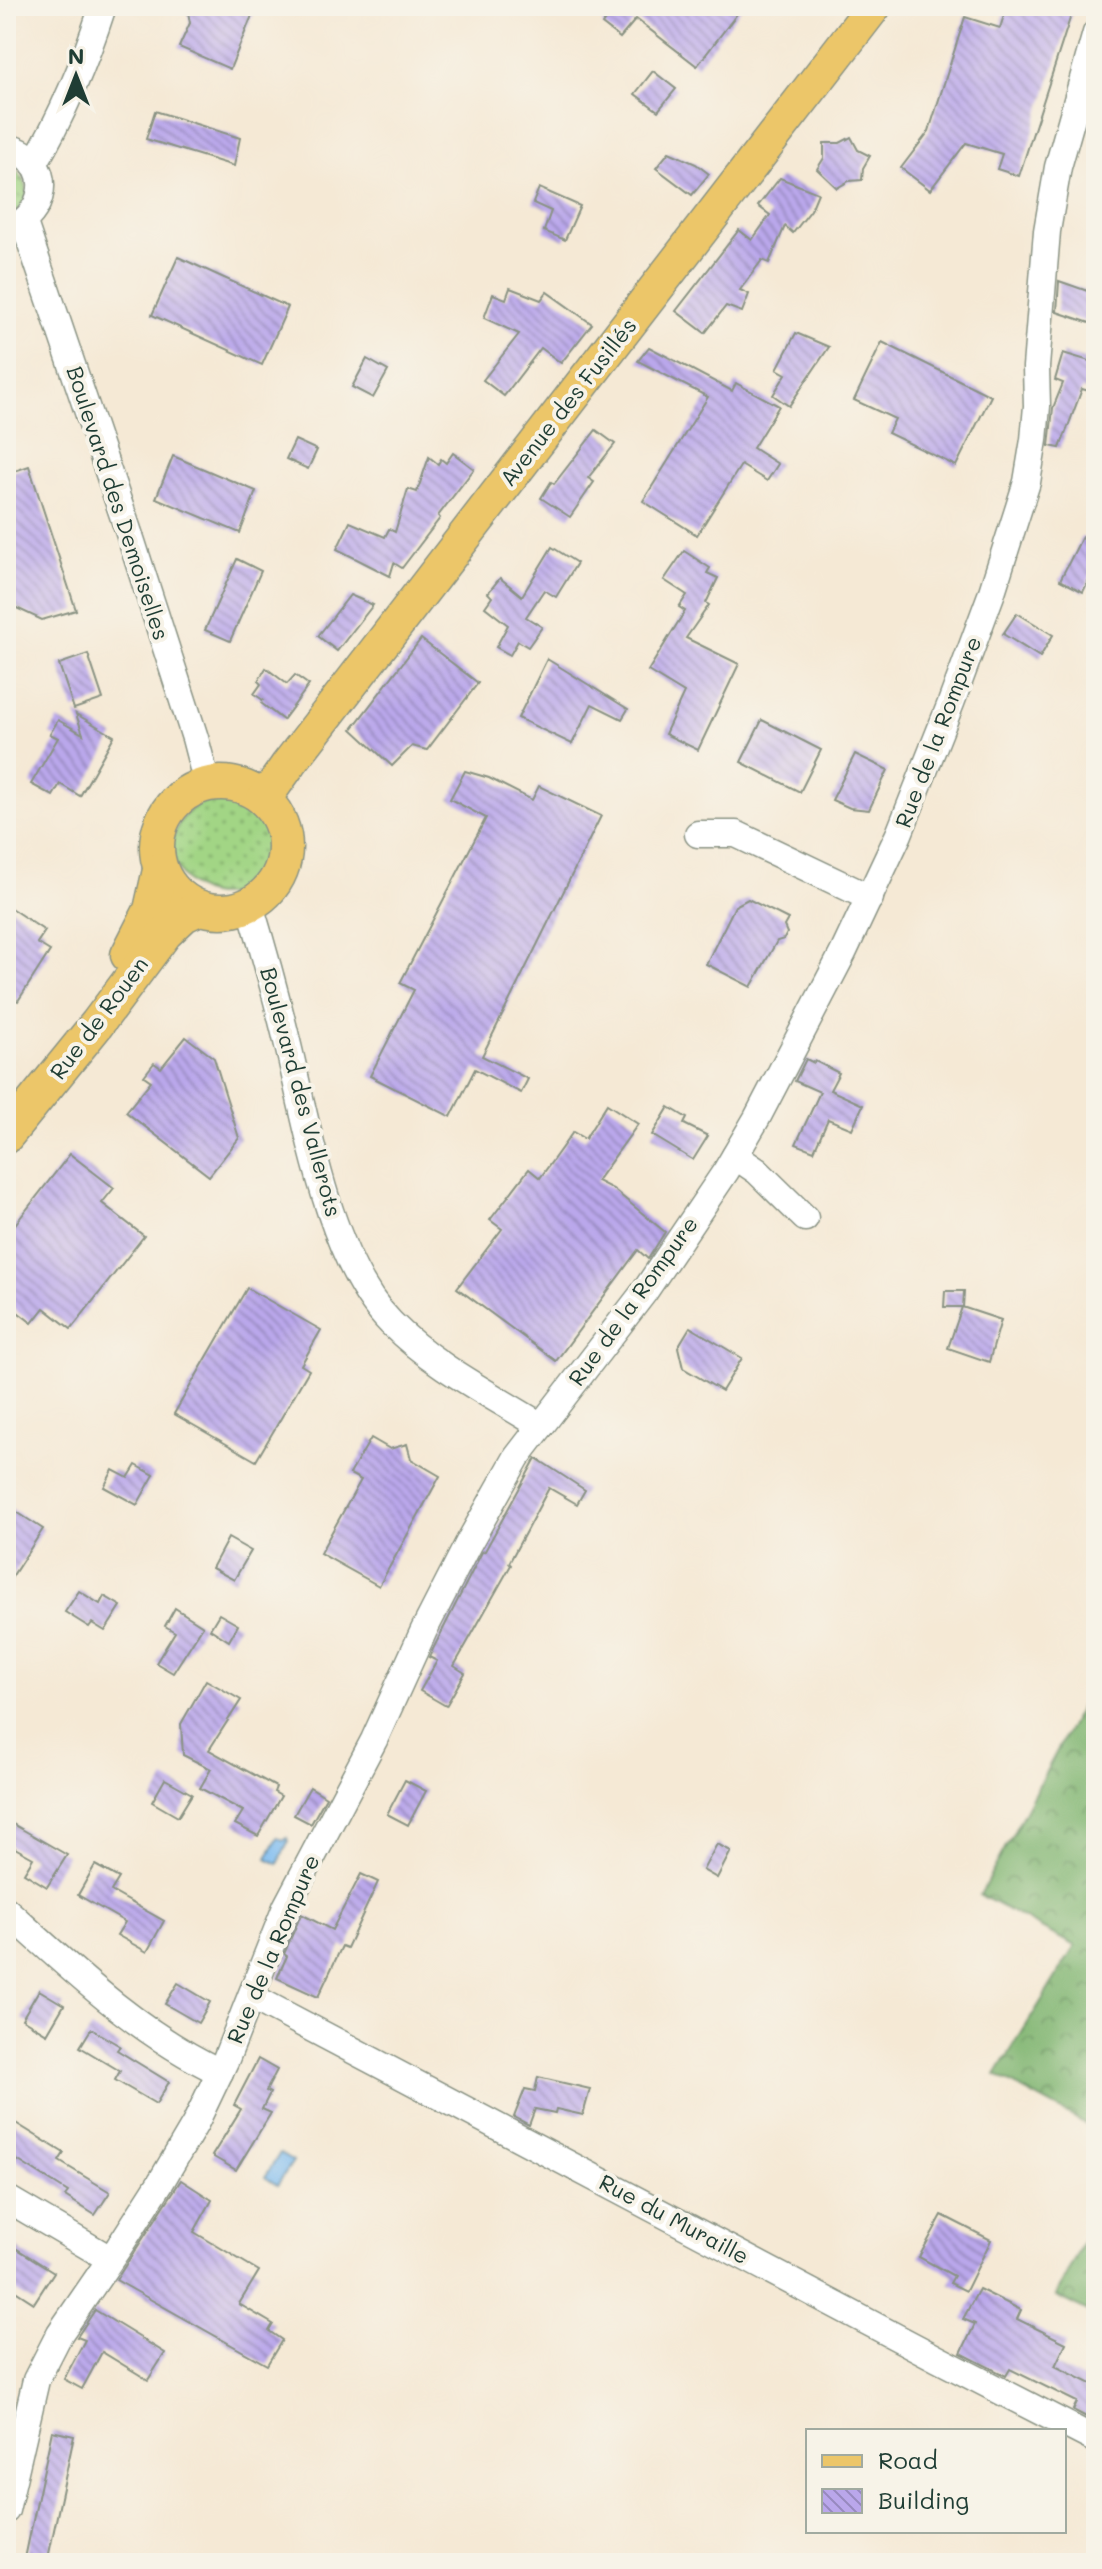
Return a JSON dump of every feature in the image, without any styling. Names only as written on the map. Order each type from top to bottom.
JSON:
[{"type":"main road","name":"Avenue des Fusillés","points":[[264,799],[874,6]]},
{"type":"main road","points":[[207,784],[237,785],[264,799],[283,829],[286,846],[276,881],[265,894],[250,905],[216,911],[199,908],[169,886],[160,870],[157,842],[161,822],[172,805],[188,792],[207,784]]},
{"type":"main road","name":"Rue de Rouen","points":[[6,1114],[115,975],[151,910],[160,870]]},
{"type":"main road","name":"Rue de Rouen","points":[[6,1136],[97,1024],[165,933],[184,915],[199,908]]},
{"type":"street","points":[[34,164],[58,123],[83,67],[103,6]]},
{"type":"street","name":"Rue de la Rompure","points":[[6,2510],[36,2380],[60,2333],[169,2169],[195,2124],[252,1997],[286,1907],[374,1740],[430,1618],[490,1504],[517,1457],[645,1291],[735,1156],[798,1041],[899,834],[991,595],[1027,482],[1037,406],[1036,367],[1047,231],[1058,167],[1096,33]]},
{"type":"street","points":[[6,146],[24,153],[34,164],[40,175],[42,190],[36,208],[15,226]]},
{"type":"street","name":"Boulevard des Demoiselles","points":[[15,226],[132,542],[207,784]]},
{"type":"street","points":[[698,834],[736,834],[870,898]]},
{"type":"street","name":"Boulevard des Vallerots","points":[[250,905],[286,1036],[315,1162],[361,1286],[389,1321],[425,1354],[541,1426]]},
{"type":"street","points":[[735,1156],[757,1171],[805,1218]]},
{"type":"street","points":[[6,1910],[119,2008],[167,2042],[220,2072]]},
{"type":"street","name":"Rue du Muraille","points":[[252,1997],[1096,2440]]},
{"type":"street","points":[[6,2198],[110,2259]]},
{"type":"green space","points":[[6,164],[24,181],[27,192],[23,205],[6,218]]},
{"type":"green space","points":[[221,799],[239,803],[255,813],[265,829],[269,847],[265,865],[255,881],[239,891],[221,895],[203,891],[187,881],[177,865],[173,847],[177,829],[187,813],[203,803]]},
{"type":"green space","points":[[1096,1678],[1096,2122],[1093,2128],[996,2075],[1075,1946],[980,1895]]},
{"type":"green space","points":[[1096,2215],[1096,2316],[1056,2296]]},
{"type":"water","points":[[278,1837],[283,1840],[287,1838],[288,1842],[278,1864],[267,1858]]},
{"type":"water","points":[[280,2153],[293,2161],[277,2185],[265,2177]]},
{"type":"building","points":[[187,6],[256,6],[230,69],[179,47],[190,23]]},
{"type":"building","points":[[616,6],[743,6],[697,66],[636,19],[620,38],[602,24]]},
{"type":"building","points":[[1007,6],[1074,6],[1019,176],[997,169],[1002,154],[966,143],[930,190],[901,168],[929,131],[965,17],[1000,28]]},
{"type":"building","points":[[653,71],[676,89],[658,111],[635,94]]},
{"type":"building","points":[[155,111],[240,138],[234,166],[146,139]]},
{"type":"building","points":[[851,137],[858,150],[870,156],[863,168],[862,180],[849,181],[837,188],[817,169],[824,158],[824,143],[840,143]]},
{"type":"building","points":[[669,152],[696,164],[709,174],[692,195],[656,168]]},
{"type":"building","points":[[780,178],[818,193],[811,210],[793,233],[785,226],[769,263],[762,260],[740,290],[749,294],[742,312],[726,306],[705,333],[676,311],[739,230],[752,240],[770,215],[758,206]]},
{"type":"building","points":[[539,188],[580,206],[565,240],[544,231],[551,211],[533,203]]},
{"type":"building","points":[[178,257],[288,307],[262,365],[152,315]]},
{"type":"building","points":[[1059,281],[1096,294],[1096,325],[1057,312]]},
{"type":"building","points":[[510,288],[541,300],[547,292],[592,324],[561,363],[541,348],[504,396],[483,380],[519,334],[484,318],[493,294],[506,299]]},
{"type":"building","points":[[796,333],[829,347],[789,406],[773,395],[786,374],[777,369]]},
{"type":"building","points":[[882,342],[991,396],[956,466],[888,433],[895,419],[854,400]]},
{"type":"building","points":[[649,347],[732,391],[736,383],[779,406],[753,448],[778,464],[767,481],[741,465],[697,535],[643,501],[708,397],[638,361]]},
{"type":"building","points":[[1063,353],[1096,363],[1096,393],[1082,389],[1060,448],[1049,446],[1053,408],[1063,383],[1055,380]]},
{"type":"building","points":[[367,359],[388,371],[373,398],[352,387]]},
{"type":"building","points":[[596,430],[615,444],[588,478],[594,482],[570,517],[541,498]]},
{"type":"building","points":[[295,440],[317,450],[308,469],[286,459]]},
{"type":"building","points":[[453,453],[474,469],[402,568],[394,563],[390,576],[337,549],[350,522],[385,537],[389,529],[395,532],[408,489],[417,492],[429,457],[438,464],[441,459],[446,463]]},
{"type":"building","points":[[173,456],[256,491],[240,533],[156,498]]},
{"type":"building","points":[[29,466],[76,610],[42,620],[6,603],[6,474]]},
{"type":"building","points":[[1082,537],[1096,545],[1096,565],[1083,592],[1060,580]]},
{"type":"building","points":[[552,547],[577,563],[556,597],[544,590],[526,617],[542,627],[528,647],[518,641],[510,655],[496,647],[508,625],[485,607],[492,597],[488,593],[500,578],[522,596]]},
{"type":"building","points":[[684,551],[710,568],[707,573],[718,578],[706,603],[709,605],[686,638],[739,664],[698,750],[665,734],[684,693],[648,671],[685,611],[679,607],[687,595],[664,580]]},
{"type":"building","points":[[237,559],[261,571],[230,641],[205,630]]},
{"type":"building","points":[[350,595],[373,605],[337,651],[318,636]]},
{"type":"building","points":[[1017,613],[1053,635],[1040,657],[1003,634]]},
{"type":"building","points":[[421,639],[478,683],[427,750],[412,746],[392,766],[352,729]]},
{"type":"building","points":[[88,654],[103,699],[74,709],[59,664]]},
{"type":"building","points":[[547,659],[628,709],[622,719],[592,704],[572,744],[518,718]]},
{"type":"building","points":[[266,668],[287,684],[295,675],[309,685],[283,720],[254,694]]},
{"type":"building","points":[[76,714],[114,736],[80,796],[60,784],[53,796],[31,784],[58,738],[50,734],[58,720],[83,734]]},
{"type":"building","points":[[762,720],[821,750],[800,792],[741,762]]},
{"type":"building","points":[[855,754],[888,770],[869,810],[850,808],[832,800]]},
{"type":"building","points":[[465,771],[489,778],[532,800],[539,786],[601,816],[482,1056],[528,1079],[521,1093],[475,1069],[451,1117],[370,1076],[414,990],[400,983],[486,818],[450,799]]},
{"type":"building","points":[[748,899],[788,919],[784,926],[787,933],[784,939],[777,941],[751,987],[706,964],[735,906]]},
{"type":"building","points":[[6,905],[45,931],[37,943],[50,951],[18,1001],[6,994]]},
{"type":"building","points":[[186,1037],[214,1058],[239,1138],[209,1176],[126,1112],[151,1081],[144,1076],[154,1063],[161,1068]]},
{"type":"building","points":[[806,1059],[839,1073],[830,1090],[863,1105],[852,1129],[828,1119],[814,1151],[796,1144],[820,1092],[795,1081]]},
{"type":"building","points":[[607,1104],[638,1124],[597,1181],[613,1189],[665,1232],[648,1259],[638,1250],[556,1361],[457,1288],[502,1229],[490,1220],[529,1169],[540,1178],[573,1132],[585,1139]]},
{"type":"building","points":[[669,1107],[687,1118],[684,1124],[708,1136],[693,1160],[652,1135]]},
{"type":"building","points":[[70,1154],[114,1188],[102,1203],[144,1236],[71,1329],[44,1308],[32,1323],[6,1303],[6,1236]]},
{"type":"building","points":[[247,1288],[321,1330],[301,1365],[309,1370],[256,1461],[174,1414]]},
{"type":"building","points":[[945,1291],[964,1291],[963,1307],[944,1307]]},
{"type":"building","points":[[962,1307],[1001,1320],[989,1362],[948,1348]]},
{"type":"building","points":[[690,1327],[742,1358],[722,1391],[683,1368],[678,1347]]},
{"type":"building","points":[[371,1438],[390,1449],[407,1444],[411,1459],[440,1476],[379,1586],[320,1553],[361,1480],[350,1474]]},
{"type":"building","points":[[536,1458],[585,1490],[577,1504],[549,1488],[509,1563],[511,1565],[454,1666],[465,1673],[446,1706],[420,1691],[437,1661],[429,1657],[482,1552]]},
{"type":"building","points":[[136,1465],[154,1475],[137,1505],[104,1487],[113,1470],[128,1478]]},
{"type":"building","points":[[6,1505],[43,1529],[6,1586]]},
{"type":"building","points":[[228,1538],[251,1551],[234,1580],[212,1568]]},
{"type":"building","points":[[79,1591],[100,1604],[104,1596],[121,1606],[105,1631],[92,1623],[89,1627],[65,1612]]},
{"type":"building","points":[[175,1608],[203,1626],[173,1673],[156,1663],[175,1632],[165,1626]]},
{"type":"building","points":[[219,1614],[238,1625],[229,1641],[210,1629]]},
{"type":"building","points":[[206,1680],[241,1700],[209,1750],[276,1787],[274,1792],[281,1796],[258,1836],[235,1824],[243,1811],[200,1788],[211,1769],[183,1755],[181,1724]]},
{"type":"building","points":[[165,1779],[192,1794],[178,1817],[152,1802]]},
{"type":"building","points":[[405,1780],[426,1791],[408,1825],[387,1814]]},
{"type":"building","points":[[310,1787],[326,1797],[311,1824],[294,1815]]},
{"type":"building","points":[[6,1820],[67,1855],[47,1887],[24,1873],[33,1858],[6,1843]]},
{"type":"building","points":[[717,1844],[731,1851],[717,1878],[703,1870]]},
{"type":"building","points":[[95,1865],[119,1878],[111,1891],[164,1921],[147,1952],[117,1935],[125,1922],[78,1895]]},
{"type":"building","points":[[361,1874],[378,1882],[347,1948],[342,1946],[318,1997],[277,1978],[301,1914],[332,1930]]},
{"type":"building","points":[[178,1983],[210,2002],[198,2023],[165,2004]]},
{"type":"building","points":[[39,1990],[64,2005],[47,2034],[22,2019]]},
{"type":"building","points":[[91,2029],[120,2046],[117,2050],[169,2082],[156,2104],[115,2080],[120,2071],[80,2047]]},
{"type":"building","points":[[258,2059],[277,2070],[266,2091],[270,2093],[262,2109],[271,2113],[236,2170],[212,2156],[241,2109],[234,2105]]},
{"type":"building","points":[[538,2077],[590,2089],[583,2115],[556,2109],[555,2113],[535,2109],[529,2125],[514,2117],[525,2089],[535,2091]]},
{"type":"building","points":[[6,2117],[64,2153],[59,2161],[110,2192],[95,2215],[65,2196],[68,2192],[6,2153]]},
{"type":"building","points":[[181,2180],[212,2200],[194,2232],[259,2271],[239,2304],[273,2324],[269,2331],[282,2340],[267,2365],[116,2280]]},
{"type":"building","points":[[942,2215],[991,2240],[966,2291],[950,2283],[954,2276],[919,2257]]},
{"type":"building","points":[[6,2242],[54,2272],[34,2303],[6,2285]]},
{"type":"building","points":[[979,2289],[1021,2310],[1017,2319],[1066,2343],[1055,2366],[1096,2386],[1096,2422],[1073,2410],[1077,2402],[1010,2369],[1006,2376],[961,2353],[975,2324],[963,2319]]},
{"type":"building","points":[[95,2310],[165,2353],[148,2380],[102,2352],[82,2389],[64,2379],[85,2340],[77,2337]]},
{"type":"building","points":[[52,2431],[74,2436],[47,2563],[24,2563]]}]
